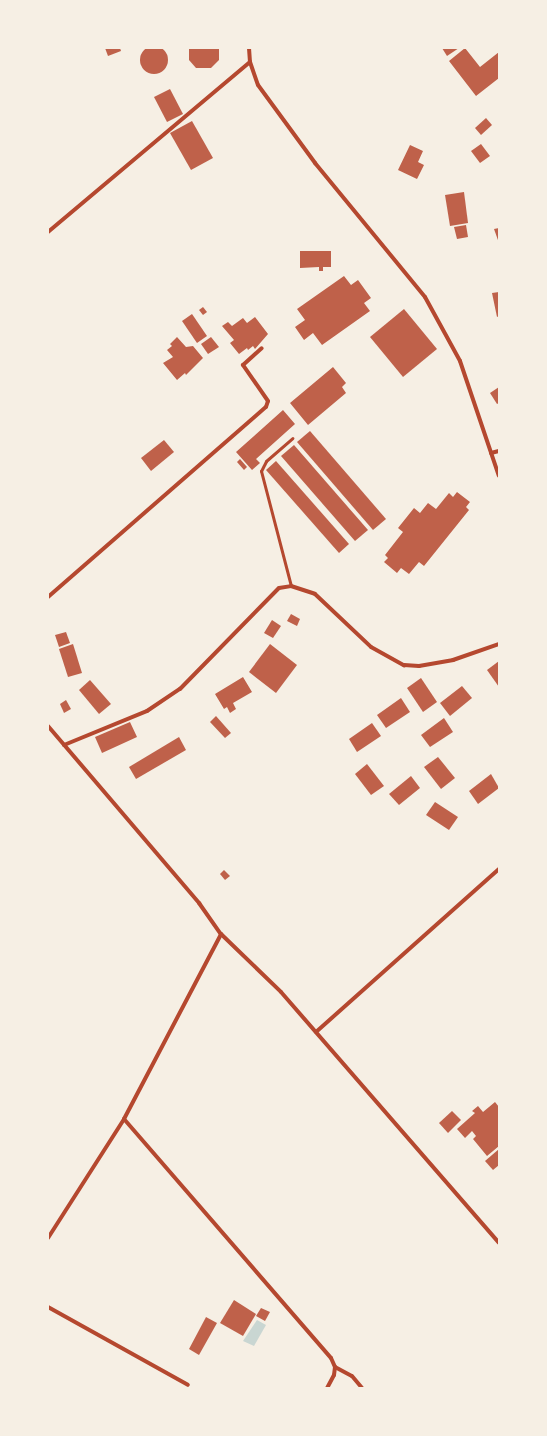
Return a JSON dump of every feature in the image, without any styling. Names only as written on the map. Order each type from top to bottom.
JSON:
[{"type":"street","points":[[249,48],[250,62],[258,85],[315,163],[425,297],[460,361],[499,476]]},
{"type":"street","points":[[48,232],[250,62]]},
{"type":"street","points":[[48,597],[266,407],[268,402],[243,365],[262,348]]},
{"type":"street","points":[[491,453],[499,451]]},
{"type":"street","points":[[64,745],[147,711],[180,689],[272,593],[291,586],[316,594],[372,647],[404,665],[418,666],[453,660],[499,644]]},
{"type":"street","points":[[48,726],[199,903],[221,934],[281,992],[499,1243]]},
{"type":"street","points":[[316,1032],[499,870]]},
{"type":"street","points":[[48,1238],[124,1119],[221,934]]},
{"type":"street","points":[[124,1119],[330,1358],[335,1367],[352,1376],[362,1388]]},
{"type":"street","points":[[48,1306],[188,1385]]},
{"type":"street","points":[[327,1388],[334,1375],[335,1367]]},
{"type":"lane","points":[[291,586],[261,471],[266,461],[292,438]]},
{"type":"shaded area","points":[[257,1320],[266,1325],[254,1346],[243,1341]]},
{"type":"building","points":[[154,46],[164,50],[168,60],[164,70],[154,74],[144,70],[140,60],[144,50]]},
{"type":"building","points":[[105,48],[120,48],[121,51],[108,56]]},
{"type":"building","points":[[189,48],[219,48],[219,60],[211,68],[196,68],[189,60]]},
{"type":"building","points":[[442,48],[459,48],[447,56]]},
{"type":"building","points":[[465,48],[480,67],[499,52],[499,78],[476,96],[449,61]]},
{"type":"building","points":[[170,89],[183,114],[167,122],[154,97]]},
{"type":"building","points":[[486,118],[492,125],[481,135],[475,128]]},
{"type":"building","points":[[192,121],[213,158],[191,170],[170,133]]},
{"type":"building","points":[[481,144],[490,156],[480,163],[471,151]]},
{"type":"building","points":[[410,145],[423,151],[418,162],[424,165],[417,179],[398,170]]},
{"type":"building","points":[[464,192],[468,223],[450,226],[445,195]]},
{"type":"building","points":[[466,225],[468,237],[457,239],[454,227]]},
{"type":"building","points":[[499,228],[499,243],[494,229]]},
{"type":"building","points":[[300,251],[331,251],[331,267],[323,267],[323,271],[319,271],[319,267],[300,268]]},
{"type":"building","points":[[344,276],[351,285],[358,280],[371,298],[364,303],[370,311],[322,345],[313,333],[304,340],[295,327],[305,320],[297,309]]},
{"type":"building","points":[[499,292],[499,316],[497,317],[492,293]]},
{"type":"building","points":[[203,307],[207,312],[203,315],[199,310]]},
{"type":"building","points":[[404,309],[437,349],[403,377],[370,337]]},
{"type":"building","points":[[192,314],[207,336],[197,343],[182,321]]},
{"type":"building","points":[[255,317],[268,334],[255,349],[253,346],[248,350],[247,348],[239,354],[230,343],[234,340],[222,326],[228,322],[232,326],[243,318],[247,323]]},
{"type":"building","points":[[177,337],[186,347],[193,346],[203,358],[186,375],[185,373],[177,380],[163,363],[173,357],[167,350],[172,346],[170,344]]},
{"type":"building","points":[[211,337],[219,347],[208,354],[201,344]]},
{"type":"building","points":[[333,367],[346,383],[342,387],[346,393],[308,425],[290,403]]},
{"type":"building","points":[[499,387],[499,403],[497,404],[490,393]]},
{"type":"building","points":[[283,410],[295,424],[256,459],[260,463],[252,470],[236,452]]},
{"type":"building","points":[[310,431],[386,519],[373,530],[297,442]]},
{"type":"building","points":[[164,440],[174,452],[151,471],[141,458]]},
{"type":"building","points":[[294,445],[368,530],[355,541],[281,456]]},
{"type":"building","points":[[240,459],[247,467],[244,470],[237,462]]},
{"type":"building","points":[[276,461],[349,544],[339,553],[266,470]]},
{"type":"building","points":[[457,492],[470,502],[466,507],[469,510],[424,566],[419,562],[409,574],[401,568],[397,573],[384,562],[388,558],[385,555],[403,532],[398,528],[414,508],[420,513],[428,503],[436,509],[449,493],[453,497]]},
{"type":"building","points":[[291,614],[300,619],[297,626],[287,621]]},
{"type":"building","points":[[272,620],[281,626],[273,638],[264,633]]},
{"type":"building","points":[[66,632],[70,643],[59,647],[55,635]]},
{"type":"building","points":[[73,644],[82,673],[68,677],[59,649]]},
{"type":"building","points":[[270,644],[297,665],[276,693],[249,672]]},
{"type":"building","points":[[499,661],[499,687],[487,670]]},
{"type":"building","points":[[243,677],[252,692],[233,703],[236,709],[230,713],[227,707],[224,709],[215,694]]},
{"type":"building","points":[[421,678],[437,702],[423,712],[407,688]]},
{"type":"building","points":[[90,680],[111,704],[99,714],[79,690]]},
{"type":"building","points":[[462,686],[472,698],[450,716],[440,703]]},
{"type":"building","points":[[401,698],[410,712],[386,728],[377,715]]},
{"type":"building","points":[[66,700],[71,709],[64,713],[60,704]]},
{"type":"building","points":[[216,716],[231,733],[225,738],[210,722]]},
{"type":"building","points":[[444,718],[453,732],[430,747],[421,735]]},
{"type":"building","points":[[130,722],[137,737],[102,753],[95,737]]},
{"type":"building","points":[[372,723],[381,736],[357,752],[349,739]]},
{"type":"building","points":[[179,737],[186,750],[136,779],[129,767]]},
{"type":"building","points":[[438,757],[455,778],[441,789],[424,767]]},
{"type":"building","points":[[367,764],[384,786],[371,795],[355,774]]},
{"type":"building","points":[[491,774],[499,788],[478,804],[469,791]]},
{"type":"building","points":[[411,776],[420,788],[399,805],[389,794]]},
{"type":"building","points":[[435,802],[458,817],[449,830],[426,815]]},
{"type":"building","points":[[224,870],[230,876],[225,880],[220,874]]},
{"type":"building","points":[[495,1102],[499,1107],[499,1146],[487,1156],[473,1139],[476,1136],[472,1131],[465,1138],[457,1129],[475,1113],[472,1111],[478,1106],[483,1112]]},
{"type":"building","points":[[452,1111],[461,1120],[448,1133],[439,1123]]},
{"type":"building","points":[[499,1149],[499,1165],[493,1170],[485,1161]]},
{"type":"building","points":[[234,1300],[256,1314],[243,1336],[220,1323]]},
{"type":"building","points":[[261,1308],[270,1312],[265,1321],[256,1316]]},
{"type":"building","points":[[206,1317],[217,1323],[199,1355],[189,1349]]}]
